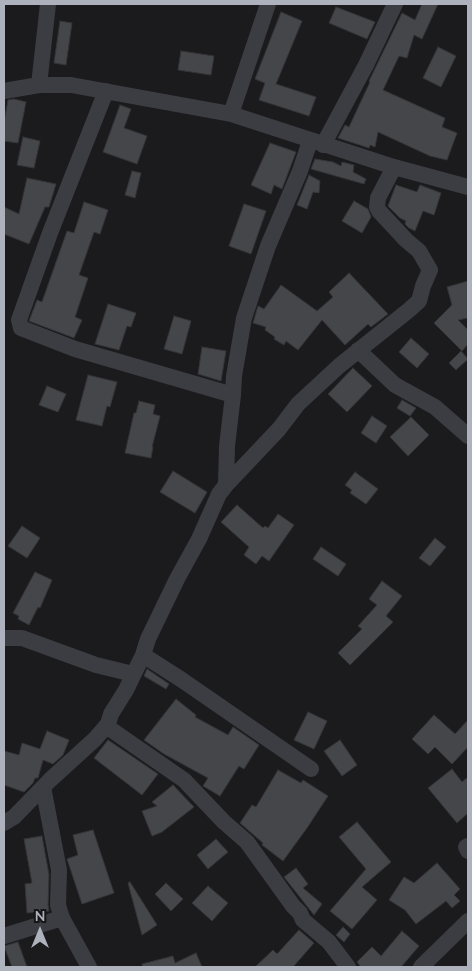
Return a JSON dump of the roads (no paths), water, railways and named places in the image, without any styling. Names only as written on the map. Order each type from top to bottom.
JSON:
[{"type":"street","points":[[40,85],[48,4]]},
{"type":"street","points":[[231,114],[268,4]]},
{"type":"street","points":[[226,485],[227,446],[234,376],[244,318],[268,246],[300,171],[366,65],[395,4]]},
{"type":"street","points":[[4,91],[40,85],[70,86],[231,114],[394,168],[468,187]]},
{"type":"street","points":[[106,91],[50,234],[19,320],[21,328],[75,349],[233,395]]},
{"type":"street","points":[[4,823],[14,817],[95,739],[106,726],[110,714],[126,690],[143,655],[148,639],[199,539],[219,494],[226,485],[280,429],[298,404],[358,350],[419,301],[430,270],[419,251],[406,240],[377,207],[378,198],[394,168]]},
{"type":"street","points":[[358,350],[395,385],[435,407],[468,436]]},
{"type":"street","points":[[4,638],[22,638],[96,665],[133,674]]},
{"type":"street","points":[[143,655],[311,769]]},
{"type":"street","points":[[106,726],[184,780],[224,822],[247,842],[303,920],[329,942],[348,967]]},
{"type":"street","points":[[43,787],[59,870],[58,905],[62,918],[89,967]]},
{"type":"street","points":[[468,846],[466,848],[468,851]]},
{"type":"street","points":[[4,936],[62,918]]},
{"type":"street","points":[[421,967],[468,921]]}]
